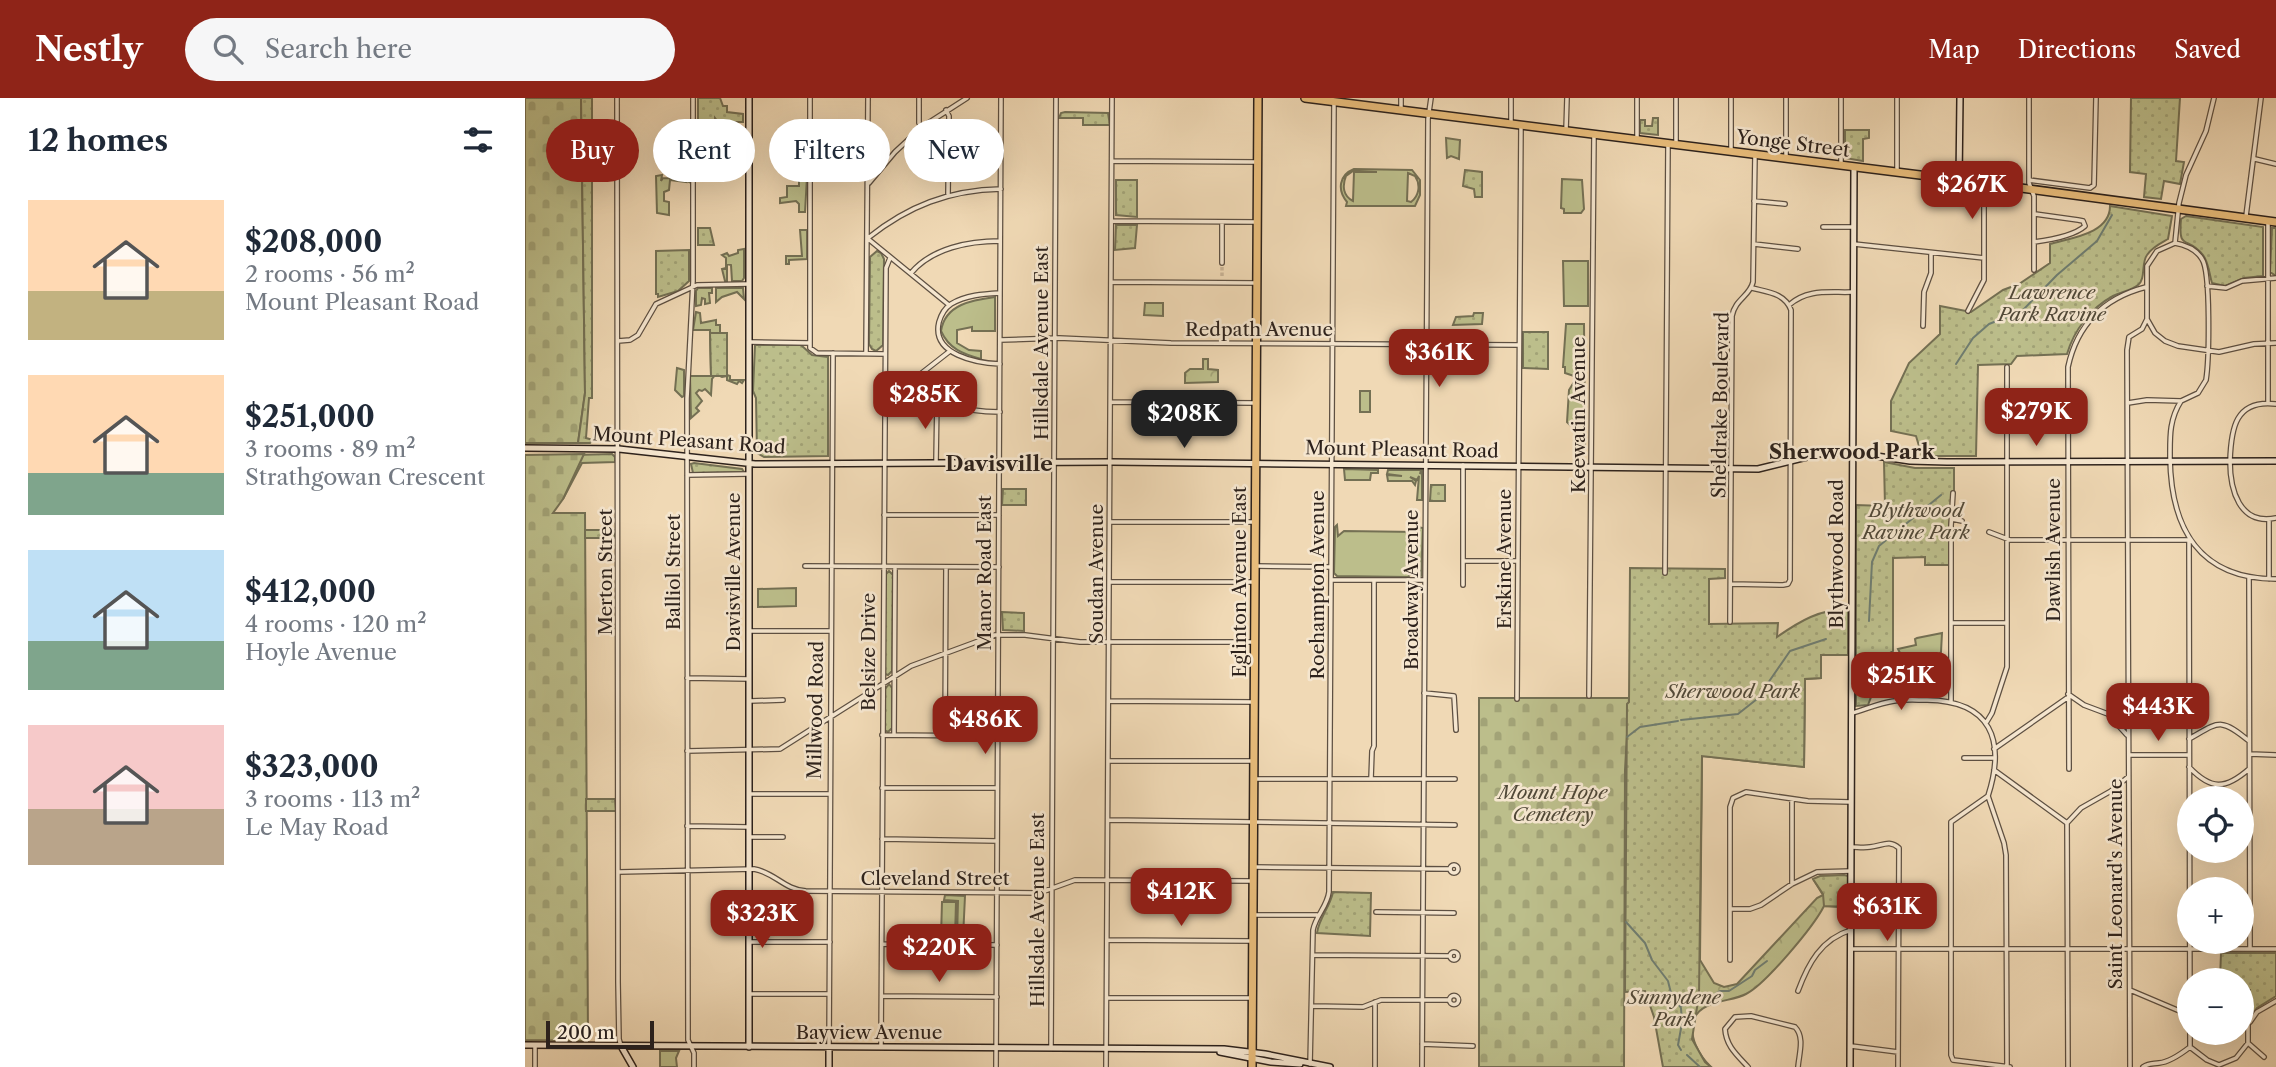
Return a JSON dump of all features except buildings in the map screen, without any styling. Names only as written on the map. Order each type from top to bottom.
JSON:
[{"type":"main road","name":"Davisville Avenue","points":[[749,98],[749,1047]]},
{"type":"main road","name":"Eglinton Avenue East","points":[[1252,1067],[1258,98]]},
{"type":"main road","name":"Yonge Street","points":[[1305,98],[1347,101],[2272,222]]},
{"type":"main road","points":[[1959,180],[1961,98]]},
{"type":"main road","name":"Blythwood Road","points":[[1850,1067],[1854,167]]},
{"type":"main road","name":"Mount Pleasant Road","points":[[525,448],[619,449],[749,463],[1111,462],[1762,469],[1819,453],[1852,453],[1910,461],[2276,461]]},
{"type":"main road","name":"Bayview Avenue","points":[[525,1045],[1212,1050],[1252,1055],[1271,1062],[1330,1067]]},
{"type":"main road","points":[[621,1046],[633,1067]]},
{"type":"main road","name":"Millwood Road","points":[[829,1047],[829,1067]]},
{"type":"street","name":"Merton Street","points":[[617,98],[621,1046]]},
{"type":"street","name":"Balliol Street","points":[[693,98],[693,287],[688,365],[687,475],[687,871],[688,1040],[694,1053],[694,1067]]},
{"type":"street","points":[[810,98],[811,350],[885,354]]},
{"type":"street","points":[[866,353],[868,98]]},
{"type":"street","points":[[919,98],[919,119]]},
{"type":"street","points":[[933,119],[967,98]]},
{"type":"street","name":"Manor Road East","points":[[996,1067],[1001,98]]},
{"type":"street","name":"Hillsdale Avenue East","points":[[1051,1049],[1056,98]]},
{"type":"street","name":"Soudan Avenue","points":[[1106,1067],[1112,98]]},
{"type":"street","points":[[1401,98],[1401,109]]},
{"type":"street","name":"Broadway Avenue","points":[[1422,1067],[1431,98]]},
{"type":"street","points":[[1511,98],[1511,123]]},
{"type":"street","points":[[1566,130],[1567,98]]},
{"type":"street","points":[[1637,98],[1637,140]]},
{"type":"street","points":[[1665,573],[1672,144],[1676,98]]},
{"type":"street","points":[[1731,98],[1731,152]]},
{"type":"street","points":[[1786,98],[1786,158]]},
{"type":"street","points":[[1841,98],[1841,166]]},
{"type":"street","points":[[1896,172],[1897,98]]},
{"type":"street","points":[[2029,98],[2029,180],[2034,196],[2034,270]]},
{"type":"street","points":[[2029,180],[2090,188],[2094,185],[2096,98]]},
{"type":"street","points":[[2175,243],[2178,209],[2187,169],[2206,131],[2214,98]]},
{"type":"street","points":[[2245,218],[2255,159],[2261,98]]},
{"type":"street","name":"Roehampton Avenue","points":[[1310,1064],[1313,930],[1317,915],[1328,898],[1329,868],[1334,102]]},
{"type":"street","points":[[946,110],[949,116],[949,194]]},
{"type":"street","name":"Erskine Avenue","points":[[1517,699],[1521,124]]},
{"type":"street","name":"Keewatin Avenue","points":[[1589,696],[1594,134]]},
{"type":"street","points":[[868,183],[874,180],[904,144]]},
{"type":"street","points":[[1731,584],[1788,584],[1790,580],[1791,310],[1789,304],[1777,295],[1752,288],[1755,155]]},
{"type":"street","points":[[2255,159],[2276,164]]},
{"type":"street","points":[[1112,161],[1258,162]]},
{"type":"street","points":[[1968,311],[1983,284],[1984,183]]},
{"type":"street","points":[[867,238],[905,211],[949,194],[1001,189]]},
{"type":"street","points":[[1754,201],[1785,204]]},
{"type":"street","points":[[2034,214],[2078,219],[2083,221],[2085,226],[2068,237],[2057,236],[2034,242]]},
{"type":"street","points":[[1112,221],[1257,222]]},
{"type":"street","points":[[1222,222],[1222,263]]},
{"type":"street","points":[[2268,403],[2267,279],[2272,222]]},
{"type":"street","points":[[1823,227],[1854,227]]},
{"type":"street","points":[[867,238],[950,305]]},
{"type":"street","points":[[911,273],[926,260],[948,250],[978,241],[1000,241]]},
{"type":"street","points":[[2128,403],[2147,400],[2181,401],[2198,393],[2205,383],[2207,349],[2206,268],[2200,255],[2190,247],[2175,243],[2161,248],[2150,258],[2146,270],[2147,319],[2153,330],[2174,345],[2207,349],[2227,352],[2250,345],[2276,343]]},
{"type":"street","points":[[1754,244],[1798,249]]},
{"type":"street","points":[[1854,244],[1984,258]]},
{"type":"street","points":[[1923,326],[1923,297],[1931,273],[1931,253]]},
{"type":"street","name":"Belsize Drive","points":[[881,1048],[885,354],[886,268],[890,258]]},
{"type":"street","points":[[1222,276],[1222,282]]},
{"type":"street","points":[[2207,286],[2226,288],[2242,281],[2276,278]]},
{"type":"street","points":[[1112,282],[1257,283]]},
{"type":"street","points":[[617,341],[634,339],[656,304],[697,285],[749,284]]},
{"type":"street","name":"Dawlish Avenue","points":[[2069,769],[2067,376],[2073,346],[2086,323],[2101,308],[2123,295],[2146,287]]},
{"type":"street","name":"Sheldrake Boulevard","points":[[1730,622],[1732,316],[1737,301],[1752,288]]},
{"type":"street","points":[[1789,304],[1810,293],[1853,292]]},
{"type":"street","points":[[1000,293],[968,297],[950,305],[941,316],[938,330],[950,351],[971,360],[1000,364]]},
{"type":"street","name":"Saint Leonard's Avenue","points":[[2130,1067],[2127,344],[2132,335],[2142,329],[2147,319]]},
{"type":"street","points":[[2142,329],[2153,330]]},
{"type":"street","name":"Redpath Avenue","points":[[1000,340],[1055,338],[1111,341],[1519,345]]},
{"type":"street","points":[[749,342],[810,342]]},
{"type":"street","points":[[885,396],[895,394],[950,351]]},
{"type":"street","name":"Millwood Road","points":[[829,1047],[833,353]]},
{"type":"street","points":[[1986,723],[1992,713],[2007,667],[2007,367]]},
{"type":"street","points":[[912,381],[937,399],[966,410],[1000,412]]},
{"type":"street","points":[[936,463],[937,399]]},
{"type":"street","points":[[2181,401],[2171,424],[2170,461],[2174,504],[2189,540],[2189,877]]},
{"type":"street","points":[[1111,402],[1256,403]]},
{"type":"street","points":[[2276,404],[2268,403],[2250,408],[2236,422],[2230,439],[2231,485],[2238,502],[2247,512],[2269,519],[2276,518]]},
{"type":"street","points":[[1463,465],[1463,584]]},
{"type":"street","name":"Mount Pleasant Road","points":[[687,475],[749,474]]},
{"type":"street","points":[[1951,701],[1953,493]]},
{"type":"street","points":[[884,515],[999,515]]},
{"type":"street","points":[[1952,519],[1962,521]]},
{"type":"street","points":[[2269,519],[2269,579]]},
{"type":"street","points":[[1111,522],[1256,522]]},
{"type":"street","points":[[1989,532],[2007,540],[2189,540],[2216,563],[2249,577],[2276,579]]},
{"type":"street","points":[[1463,561],[1518,561]]},
{"type":"street","points":[[805,566],[999,567]]},
{"type":"street","points":[[1256,566],[1331,567]]},
{"type":"street","name":"Belsize Drive","points":[[894,736],[895,567]]},
{"type":"street","points":[[945,736],[946,567]]},
{"type":"street","points":[[2249,577],[2250,877]]},
{"type":"street","points":[[1331,580],[1425,580]]},
{"type":"street","points":[[1371,779],[1374,746],[1374,580]]},
{"type":"street","points":[[1110,582],[1255,582]]},
{"type":"street","points":[[1951,623],[2007,623]]},
{"type":"street","points":[[749,631],[831,631]]},
{"type":"street","points":[[687,751],[780,749],[911,666],[999,635],[1080,642],[1255,642]]},
{"type":"street","points":[[687,678],[749,679]]},
{"type":"street","points":[[1424,693],[1454,696],[1456,730]]},
{"type":"street","points":[[1994,749],[2068,695],[2084,705],[2108,714],[2128,736]]},
{"type":"street","points":[[749,701],[783,700]]},
{"type":"street","points":[[1852,713],[1899,700],[1951,701],[1968,708],[1986,723],[1994,749],[1994,770],[1987,796],[2006,855],[2009,1067],[1953,1060],[1951,822],[1987,796]]},
{"type":"street","points":[[1109,701],[1255,702]]},
{"type":"street","points":[[2189,738],[2206,727],[2220,724],[2234,728],[2249,741]]},
{"type":"street","points":[[882,736],[997,736]]},
{"type":"street","points":[[2249,754],[2276,755]]},
{"type":"street","points":[[2129,755],[2189,755]]},
{"type":"street","points":[[1964,758],[1993,758]]},
{"type":"street","points":[[1109,761],[1254,761]]},
{"type":"street","points":[[2189,767],[2204,781],[2219,785],[2233,781],[2249,768]]},
{"type":"street","points":[[1994,770],[2067,823]]},
{"type":"street","points":[[2068,1067],[2067,823],[2081,808],[2111,791],[2128,777]]},
{"type":"street","points":[[1253,779],[1455,779]]},
{"type":"street","points":[[882,788],[997,788]]},
{"type":"street","points":[[1730,960],[1730,807],[1733,798],[1746,792],[1792,799],[1851,802]]},
{"type":"street","points":[[749,794],[830,794]]},
{"type":"street","points":[[1791,884],[1792,799]]},
{"type":"street","points":[[1109,820],[1455,825]]},
{"type":"street","points":[[687,826],[749,827]]},
{"type":"street","points":[[749,837],[783,837]]},
{"type":"street","points":[[882,839],[997,841]]},
{"type":"street","points":[[1851,847],[1870,848],[1887,843],[1899,848],[1899,1067]]},
{"type":"street","points":[[1254,867],[1450,869]]},
{"type":"street","name":"Cleveland Street","points":[[619,872],[749,869],[765,871],[796,890],[882,892],[1039,893],[1075,880],[1254,881]]},
{"type":"street","points":[[1730,909],[1750,909],[1761,905],[1791,884],[1817,872],[1851,871]]},
{"type":"street","points":[[1376,912],[1454,913]]},
{"type":"street","points":[[1253,915],[1317,915]]},
{"type":"street","points":[[1798,990],[1808,966],[1822,946],[1851,930]]},
{"type":"street","points":[[1108,940],[1253,941]]},
{"type":"street","points":[[749,942],[830,942]]},
{"type":"street","points":[[882,944],[997,944]]},
{"type":"street","points":[[1851,949],[2177,949]]},
{"type":"street","points":[[2254,949],[2276,949]]},
{"type":"street","points":[[1313,956],[1450,956]]},
{"type":"street","points":[[2130,990],[2177,1010]]},
{"type":"street","points":[[749,994],[829,994]]},
{"type":"street","points":[[882,996],[997,997]]},
{"type":"street","points":[[1107,998],[1253,998]]},
{"type":"street","points":[[1313,1006],[1363,1007],[1381,1000],[1449,1000]]},
{"type":"street","points":[[2254,1016],[2276,1001]]},
{"type":"street","points":[[1375,1002],[1375,1067]]},
{"type":"street","points":[[1748,1067],[1725,1039],[1724,1029],[1735,1017],[1751,1016],[1795,1027],[1801,1038],[1798,1067]]},
{"type":"street","points":[[1422,1044],[1472,1046]]},
{"type":"street","points":[[535,1045],[535,1067]]},
{"type":"street","points":[[2143,1067],[2169,1060],[2190,1047],[2219,1066],[2236,1058],[2246,1045]]},
{"type":"street","points":[[2250,1045],[2264,1057]]},
{"type":"street","points":[[1851,1046],[1898,1052]]},
{"type":"green space","points":[[525,98],[581,98],[581,119],[546,119],[546,182],[582,182],[585,393],[578,443],[525,443]]},
{"type":"green space","points":[[581,98],[592,98],[592,119],[581,119]]},
{"type":"green space","points":[[698,98],[720,98],[723,106],[727,106],[727,112],[743,114],[743,119],[698,119]]},
{"type":"green space","points":[[2131,98],[2180,98],[2176,161],[2184,162],[2180,184],[2164,181],[2161,199],[2144,197],[2146,174],[2130,172]]},
{"type":"green space","points":[[1061,113],[1108,113],[1110,125],[1083,125],[1083,118],[1059,118]]},
{"type":"green space","points":[[1653,118],[1658,118],[1658,135],[1640,133],[1640,120],[1645,120],[1645,126],[1652,126]]},
{"type":"green space","points":[[1845,130],[1869,130],[1869,138],[1863,139],[1863,161],[1845,158]]},
{"type":"green space","points":[[1446,138],[1460,140],[1459,159],[1451,156],[1447,158]]},
{"type":"green space","points":[[1354,169],[1412,170],[1420,180],[1420,195],[1415,206],[1346,206],[1341,183],[1345,175]],"holes":[[[1353,171],[1377,172],[1354,172],[1353,201],[1345,194],[1344,187],[1346,176]],[[1408,173],[1415,176],[1418,187],[1416,197],[1411,202],[1407,201]]]},
{"type":"green space","points":[[1465,170],[1482,172],[1482,197],[1475,197],[1474,189],[1463,186]]},
{"type":"green space","points":[[1562,179],[1582,180],[1584,209],[1581,213],[1564,213],[1561,208]]},
{"type":"green space","points":[[1116,180],[1137,180],[1137,217],[1116,215]]},
{"type":"green space","points":[[582,182],[592,182],[592,398],[589,398],[586,438],[593,440],[590,443],[578,443],[585,393]]},
{"type":"green space","points":[[656,182],[670,182],[669,190],[664,192],[664,201],[669,202],[669,215],[657,213]]},
{"type":"green space","points":[[799,182],[807,182],[805,212],[799,212],[799,204],[796,201],[780,203],[780,198],[787,197],[787,186],[799,186]]},
{"type":"green space","name":"Lawrence Park Ravine","points":[[2110,206],[2172,216],[2168,239],[2154,247],[2147,255],[2142,279],[2138,285],[2105,301],[2084,320],[2067,354],[2017,356],[2011,364],[1978,365],[1976,456],[1922,456],[1916,436],[1891,431],[1891,401],[1909,363],[1940,334],[1940,306],[1971,312],[2003,290],[2019,284],[2050,263],[2050,244],[2096,229],[2108,215]]},
{"type":"green space","points":[[2186,216],[2263,227],[2263,276],[2244,278],[2225,286],[2212,283],[2203,255],[2182,240],[2181,219]]},
{"type":"green space","points":[[1116,225],[1137,225],[1135,248],[1115,250]]},
{"type":"green space","points":[[698,228],[710,228],[714,245],[698,245]]},
{"type":"green space","points":[[2272,228],[2276,228],[2276,276],[2270,272]]},
{"type":"green space","points":[[800,230],[807,230],[807,259],[789,260],[789,264],[786,264],[786,256],[802,256]]},
{"type":"green space","points":[[744,249],[744,278],[742,281],[732,281],[731,265],[727,264],[725,281],[722,269],[726,268],[726,258],[722,255],[727,253],[729,256]]},
{"type":"green space","points":[[689,250],[689,281],[678,291],[658,297],[656,251]]},
{"type":"green space","points":[[877,251],[884,259],[883,345],[876,351],[869,344],[870,257]]},
{"type":"green space","points":[[1563,261],[1588,261],[1588,306],[1564,306]]},
{"type":"green space","points":[[698,288],[712,288],[712,293],[709,293],[710,303],[705,304],[705,299],[702,298],[701,305],[696,306]]},
{"type":"green space","points":[[716,288],[743,288],[744,299],[737,292],[716,302]]},
{"type":"green space","points":[[995,297],[995,331],[972,331],[972,327],[957,330],[957,343],[969,350],[981,351],[981,359],[952,346],[941,331],[948,315],[961,305]]},
{"type":"green space","points":[[1145,303],[1163,303],[1163,316],[1144,315]]},
{"type":"green space","points":[[696,312],[700,313],[701,323],[716,320],[716,325],[720,325],[720,333],[727,333],[727,375],[730,380],[744,380],[737,384],[727,380],[727,376],[716,374],[712,379],[711,395],[705,389],[696,393],[702,401],[696,408],[699,411],[691,418],[690,376],[711,376],[710,330],[693,330]]},
{"type":"green space","points":[[1474,313],[1483,313],[1482,324],[1453,325],[1456,317],[1473,316]]},
{"type":"green space","points":[[1566,324],[1584,324],[1585,446],[1579,446],[1579,428],[1572,422],[1570,425],[1567,422],[1569,390],[1574,376],[1565,373],[1563,367]]},
{"type":"green space","points":[[1523,332],[1548,332],[1548,369],[1523,368]]},
{"type":"green space","points":[[710,333],[727,333],[727,376],[711,376]]},
{"type":"green space","points":[[755,345],[801,345],[812,355],[828,357],[828,456],[764,457],[757,453],[756,398],[753,391]]},
{"type":"green space","points":[[1203,359],[1208,359],[1208,369],[1218,370],[1218,382],[1185,383],[1185,373],[1190,369],[1203,369]]},
{"type":"green space","points":[[677,368],[684,370],[682,397],[675,390]]},
{"type":"green space","points":[[1360,391],[1370,391],[1370,412],[1360,412]]},
{"type":"green space","points":[[1141,405],[1150,406],[1150,422],[1154,425],[1175,425],[1175,431],[1144,430],[1140,433]]},
{"type":"green space","points":[[584,454],[563,499],[553,513],[585,513],[588,1041],[525,1040],[525,455]]},
{"type":"green space","points":[[612,454],[615,462],[582,463],[563,499],[574,455]]},
{"type":"green space","name":"Blythwood Ravine Park","points":[[1884,462],[1915,468],[1954,468],[1949,565],[1925,565],[1925,557],[1893,558],[1893,651],[1885,656],[1881,664],[1880,682],[1871,681],[1868,705],[1856,706],[1856,505],[1885,506]]},
{"type":"green space","points":[[691,464],[742,469],[744,472],[693,473]]},
{"type":"green space","points":[[1344,469],[1378,470],[1378,473],[1371,473],[1370,480],[1345,480]]},
{"type":"green space","points":[[1388,470],[1421,470],[1422,500],[1417,500],[1419,476],[1417,480],[1410,477],[1416,481],[1415,485],[1412,481],[1388,481],[1387,475],[1402,476],[1387,474]]},
{"type":"green space","points":[[1431,485],[1445,485],[1445,501],[1430,501]]},
{"type":"green space","points":[[1003,489],[1026,489],[1026,505],[1002,505]]},
{"type":"green space","points":[[1337,525],[1338,536],[1344,531],[1417,532],[1417,527],[1423,528],[1421,576],[1416,577],[1413,572],[1408,577],[1337,576],[1334,573]]},
{"type":"green space","points":[[585,530],[615,530],[615,538],[585,538]]},
{"type":"green space","name":"Sherwood Park","points":[[1630,568],[1725,569],[1725,578],[1709,579],[1709,624],[1778,623],[1777,637],[1811,617],[1828,611],[1848,609],[1848,655],[1821,655],[1821,678],[1805,679],[1804,767],[1702,756],[1699,995],[1692,1039],[1705,1062],[1711,1067],[1663,1067],[1654,1017],[1645,991],[1625,992]]},
{"type":"green space","points":[[889,571],[893,575],[892,671],[888,675],[885,674],[885,575]]},
{"type":"green space","points":[[796,588],[796,606],[758,607],[758,589]]},
{"type":"green space","points":[[1002,612],[1024,613],[1024,631],[1003,630]]},
{"type":"green space","points":[[1942,633],[1941,652],[1929,666],[1904,667],[1898,649],[1916,645],[1917,638]]},
{"type":"green space","points":[[1820,652],[1848,655],[1821,655],[1821,678],[1805,679],[1804,767],[1702,756],[1700,960],[1714,983],[1724,987],[1737,984],[1817,898],[1823,895],[1813,879],[1845,907],[1824,906],[1810,927],[1765,979],[1746,994],[1710,1005],[1698,1013],[1692,1032],[1702,1057],[1711,1067],[1707,1067],[1692,1049],[1682,773]]},
{"type":"green space","points":[[1896,666],[1929,666],[1929,671],[1917,671],[1917,679],[1906,676],[1901,679],[1886,678],[1885,669]]},
{"type":"green space","points":[[889,684],[892,688],[892,728],[888,732],[884,730],[884,690]]},
{"type":"green space","name":"Mount Hope Cemetery","points":[[1479,698],[1629,698],[1625,770],[1624,1067],[1479,1067]]},
{"type":"green space","points":[[586,799],[615,799],[616,811],[586,811]]},
{"type":"green space","points":[[1848,876],[1848,907],[1824,906],[1823,894],[1813,879]]},
{"type":"green space","points":[[1333,892],[1371,893],[1370,936],[1317,933]]},
{"type":"green space","points":[[945,895],[965,896],[963,938],[971,941],[911,940],[957,939],[958,901],[944,900]]},
{"type":"green space","points":[[942,902],[956,902],[955,937],[941,937]]},
{"type":"green space","points":[[2276,953],[2276,996],[2254,1012],[2254,968],[2220,968],[2221,954]]},
{"type":"green space","points":[[660,1051],[679,1051],[676,1058],[677,1067],[660,1067]]},
{"type":"waterway","points":[[1956,364],[1973,338],[1989,324],[2022,311],[2057,275],[2097,241],[2112,215]]},
{"type":"waterway","points":[[1869,621],[1872,562],[1879,546],[1941,495]]},
{"type":"waterway","points":[[1681,720],[1738,714],[1757,699],[1790,651],[1826,639]]},
{"type":"waterway","points":[[1627,737],[1640,727],[1678,721]]},
{"type":"waterway","points":[[1626,922],[1645,943],[1652,960],[1668,981],[1671,993],[1681,1008],[1682,1023],[1678,1045],[1681,1050]]},
{"type":"waterway","points":[[1681,1006],[1708,998],[1720,991],[1729,991],[1752,976],[1755,970],[1767,961]]},
{"type":"waterway","points":[[1687,1055],[1700,1067]]},
{"type":"tunnel","points":[[1222,263],[1222,276]]},
{"type":"district","name":"Sherwood Park","points":[[1852,452]]},
{"type":"district","name":"Davisville","points":[[999,464]]},
{"type":"park label","name":"Sunnydene Park","points":[[1674,1008]]}]
